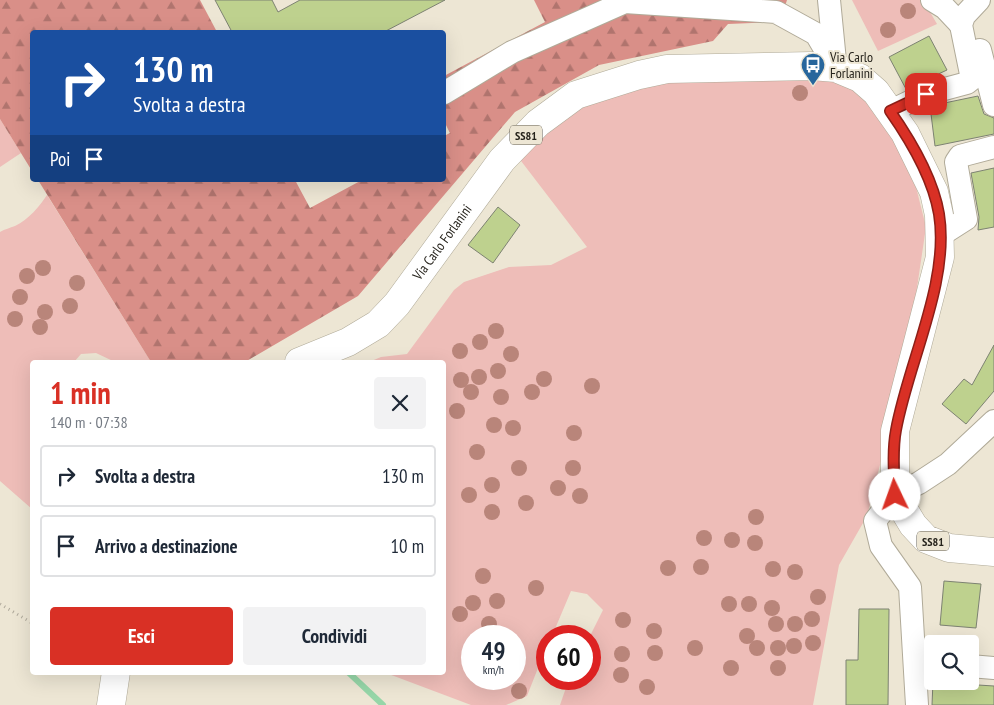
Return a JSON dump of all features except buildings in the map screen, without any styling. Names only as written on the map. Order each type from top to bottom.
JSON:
[{"type":"main road","name":"Via Carlo Forlanini","points":[[304,360],[348,342],[378,324],[397,304],[502,160],[538,123],[576,95],[638,75],[667,69],[812,66],[836,68],[860,78],[876,92],[905,133],[934,192],[941,235],[940,257],[934,287],[895,431],[895,495]]},
{"type":"main road","name":"SS81","points":[[895,495],[913,525],[926,538],[949,548],[994,552]]},
{"type":"main road","points":[[112,705],[116,675]]},
{"type":"street","points":[[704,0],[776,12],[816,34],[836,68]]},
{"type":"street","points":[[830,0],[836,68]]},
{"type":"street","points":[[890,111],[926,94],[967,83],[972,79],[961,25],[946,8],[932,0]]},
{"type":"street","points":[[961,25],[964,16],[979,0]]},
{"type":"street","points":[[446,92],[512,52],[625,2],[776,12]]},
{"type":"street","points":[[980,49],[994,105]]},
{"type":"street","points":[[941,235],[966,219],[956,162],[960,156],[994,147]]},
{"type":"street","points":[[916,705],[923,659],[910,587],[880,546],[875,521],[895,495],[919,483],[948,464],[994,421]]},
{"type":"street","points":[[979,667],[994,668]]},
{"type":"path","points":[[0,604],[30,622]]},
{"type":"shaded area","points":[[852,0],[923,0],[937,24],[878,51]]},
{"type":"shaded area","points":[[812,78],[856,84],[890,127],[916,187],[926,227],[914,308],[880,465],[867,516],[839,565],[813,705],[560,705],[565,690],[601,690],[601,625],[596,625],[603,610],[587,594],[571,591],[557,625],[536,625],[536,673],[527,696],[506,705],[471,705],[391,675],[446,675],[446,360],[374,360],[381,357],[407,354],[454,290],[464,282],[509,267],[551,265],[587,247],[518,157],[587,98],[679,79]]},
{"type":"shaded area","points":[[0,119],[21,153],[0,167]]},
{"type":"shaded area","points":[[47,195],[150,360],[111,360],[96,353],[81,354],[76,360],[30,360],[30,507],[0,481],[0,232],[25,220]]},
{"type":"green space","points":[[0,0],[200,0],[216,30],[30,30],[30,168],[0,119]]},
{"type":"green space","points":[[534,0],[787,0],[780,22],[728,24],[713,41],[599,65],[515,112],[358,296],[248,360],[150,360],[39,182],[296,182],[310,208],[358,182],[446,182],[446,135],[450,133],[446,125],[446,75],[545,22]]},
{"type":"waterway","points":[[351,675],[383,705]]},
{"type":"place","name":"Via Carlo Forlanini","points":[[813,86]]},
{"type":"route","points":[[895,495],[895,431],[934,287],[940,257],[941,235],[934,192],[905,133],[890,111],[926,94]]}]
